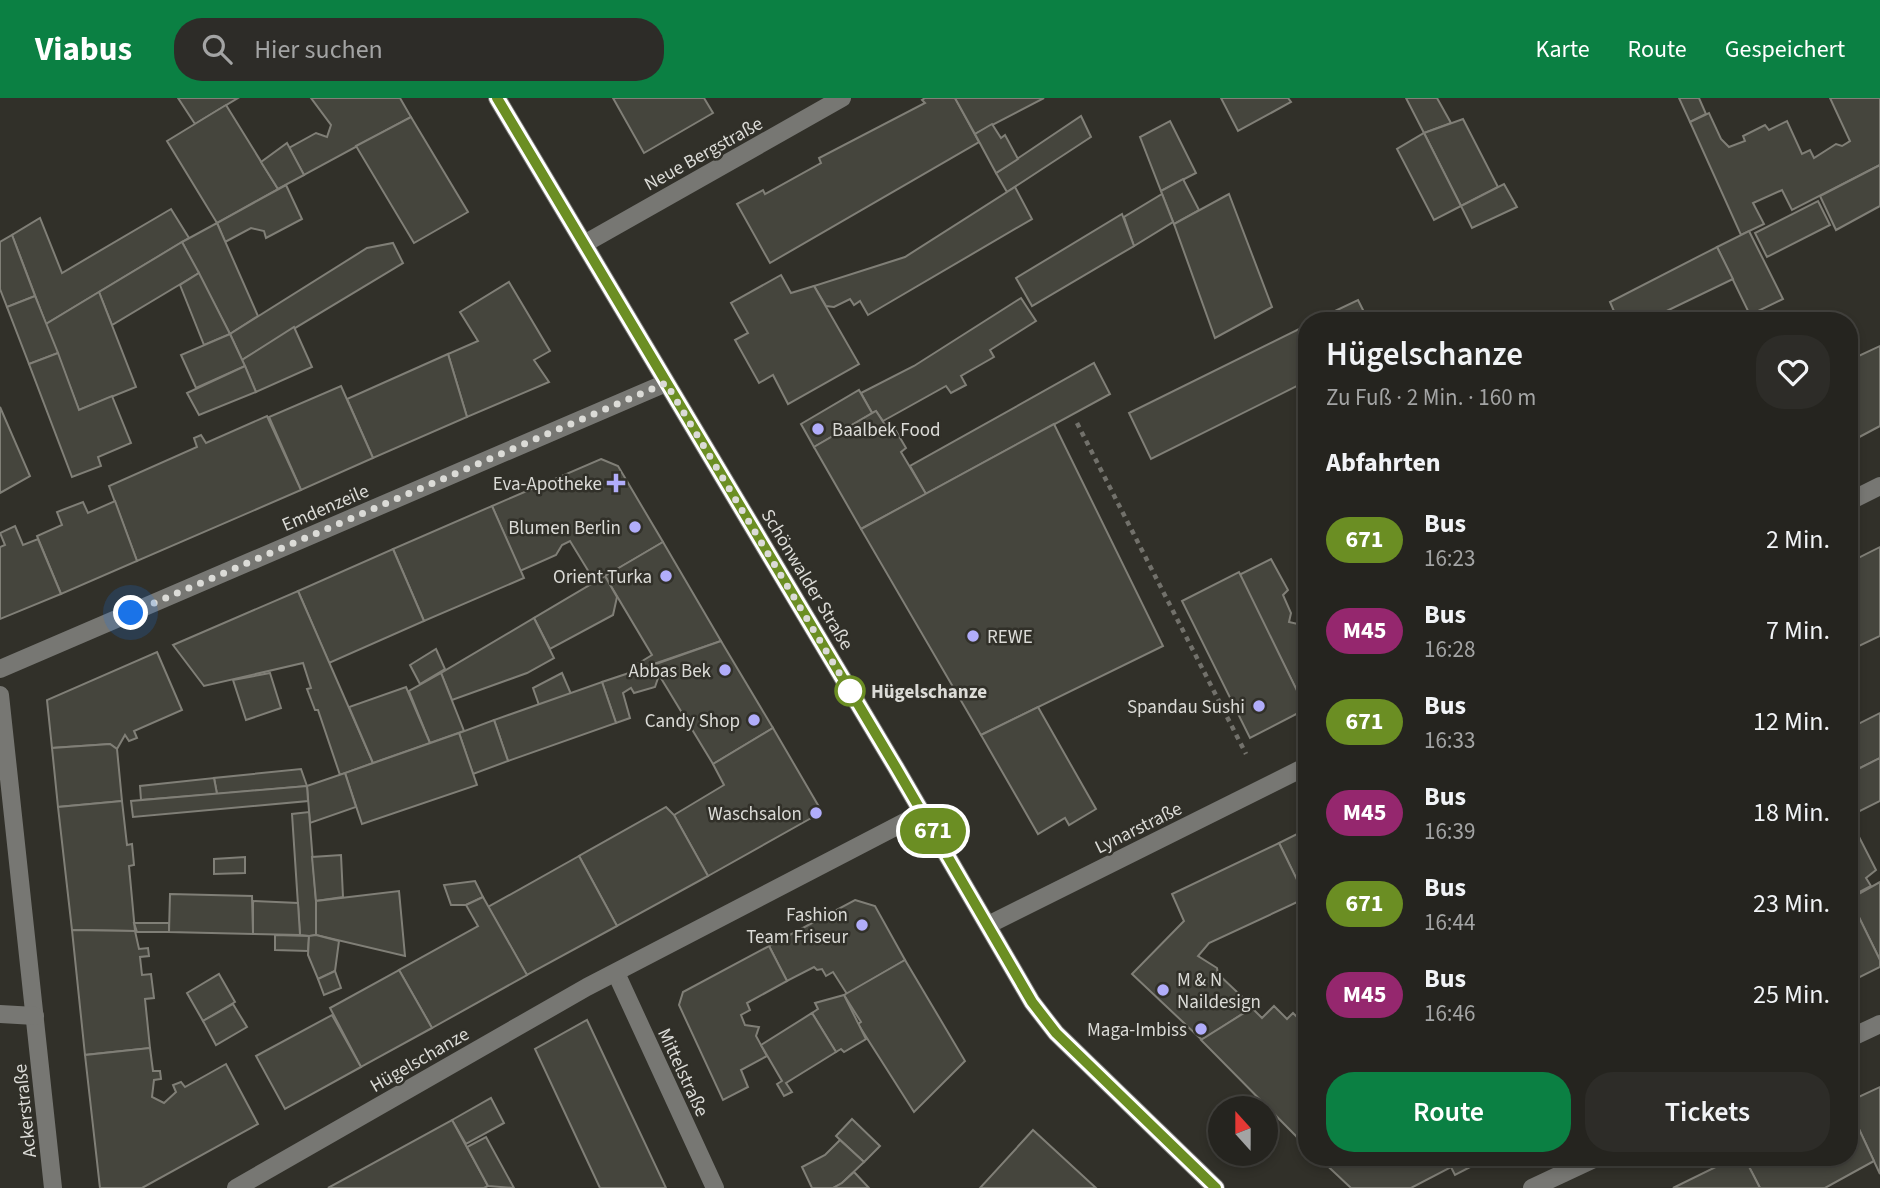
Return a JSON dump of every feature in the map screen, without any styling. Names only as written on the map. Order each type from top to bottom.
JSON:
[{"type":"street","name":"Schönwalder Straße","points":[[497,98],[1032,1002],[1049,1026],[1216,1188]]},
{"type":"street","name":"Neue Bergstraße","points":[[584,244],[842,98]]},
{"type":"street","name":"Emdenzeile","points":[[0,669],[666,383]]},
{"type":"street","points":[[1858,496],[1880,486]]},
{"type":"street","name":"Ackerstraße","points":[[0,695],[53,1188]]},
{"type":"street","name":"Lynarstraße","points":[[988,925],[1298,770]]},
{"type":"street","name":"Hügelschanze","points":[[236,1188],[587,987],[922,813]]},
{"type":"street","name":"Mittelstraße","points":[[616,973],[715,1188]]},
{"type":"street","points":[[0,1014],[35,1016]]},
{"type":"street","points":[[1858,1034],[1880,1024]]},
{"type":"street","points":[[1532,1188],[1579,1166]]},
{"type":"path","points":[[1077,422],[1246,754]]},
{"type":"building","points":[[178,98],[238,98],[195,124]]},
{"type":"building","points":[[311,98],[400,98],[411,117],[304,175],[289,148],[316,133],[327,137],[331,125]]},
{"type":"building","points":[[613,98],[704,98],[713,113],[644,153]]},
{"type":"building","points":[[955,98],[979,142],[770,263],[737,204],[763,190],[765,194],[821,163],[819,158],[925,103],[922,100]]},
{"type":"building","points":[[955,98],[1044,98],[975,134]]},
{"type":"building","points":[[1221,98],[1288,98],[1291,102],[1238,131]]},
{"type":"building","points":[[1406,98],[1437,98],[1451,123],[1424,133]]},
{"type":"building","points":[[1679,98],[1699,98],[1706,114],[1690,122]]},
{"type":"building","points":[[1830,98],[1880,98],[1880,165],[1792,210],[1782,190],[1753,203],[1764,224],[1741,235],[1690,122],[1709,113],[1721,139],[1729,147],[1745,141],[1743,136],[1765,125],[1769,130],[1787,121],[1802,154],[1810,150],[1814,158],[1836,144],[1842,146],[1850,141]]},
{"type":"building","points":[[226,105],[278,189],[217,223],[167,141]]},
{"type":"building","points":[[1081,116],[1091,137],[1007,192],[996,173]]},
{"type":"building","points":[[411,117],[468,212],[414,243],[356,146]]},
{"type":"building","points":[[1463,119],[1498,187],[1461,206],[1424,133]]},
{"type":"building","points":[[1170,121],[1196,173],[1161,191],[1140,137]]},
{"type":"building","points":[[992,124],[1001,138],[1005,135],[1018,159],[996,173],[975,134]]},
{"type":"building","points":[[1424,133],[1461,206],[1434,220],[1397,149]]},
{"type":"building","points":[[287,143],[304,175],[278,189],[261,162]]},
{"type":"building","points":[[1880,165],[1880,206],[1836,230],[1820,196]]},
{"type":"building","points":[[1183,179],[1199,210],[1174,224],[1161,191]]},
{"type":"building","points":[[1504,184],[1517,207],[1472,228],[1461,206]]},
{"type":"building","points":[[286,185],[302,219],[266,238],[264,231],[251,228],[225,242],[217,223]]},
{"type":"building","points":[[1015,187],[1032,219],[868,315],[860,301],[854,305],[850,299],[834,307],[826,306],[814,286],[905,257]]},
{"type":"building","points":[[1162,194],[1173,222],[1134,246],[1124,217]]},
{"type":"building","points":[[1229,194],[1272,307],[1215,338],[1174,224]]},
{"type":"building","points":[[1818,201],[1830,225],[1767,257],[1755,233]]},
{"type":"building","points":[[171,209],[189,238],[46,324],[12,235],[40,218],[62,273]]},
{"type":"building","points":[[1122,214],[1134,246],[1032,306],[1016,278]]},
{"type":"building","points":[[217,223],[258,316],[230,334],[182,242]]},
{"type":"building","points":[[1749,231],[1783,299],[1756,312],[1749,312],[1717,247]]},
{"type":"building","points":[[12,235],[35,296],[7,307],[0,289],[0,242]]},
{"type":"building","points":[[182,242],[199,273],[112,325],[99,292]]},
{"type":"building","points":[[393,243],[403,263],[242,360],[230,334],[367,248]]},
{"type":"building","points":[[1717,247],[1733,279],[1665,312],[1614,312],[1610,302]]},
{"type":"building","points":[[199,273],[230,334],[204,345],[180,285]]},
{"type":"building","points":[[781,275],[791,293],[814,286],[859,364],[788,404],[773,375],[759,383],[735,340],[748,333],[731,303]]},
{"type":"building","points":[[509,282],[550,351],[534,360],[549,382],[467,417],[448,354],[478,341],[460,312]]},
{"type":"building","points":[[99,292],[136,387],[79,410],[46,324]]},
{"type":"building","points":[[35,296],[58,353],[29,364],[7,307]]},
{"type":"building","points":[[1021,298],[1036,321],[990,350],[994,357],[961,376],[966,385],[951,393],[946,386],[883,421],[876,411],[872,413],[861,393],[914,366]]},
{"type":"building","points":[[1358,300],[1364,312],[1333,312]]},
{"type":"building","points":[[294,327],[312,367],[256,392],[242,360]]},
{"type":"building","points":[[1298,329],[1298,386],[1151,459],[1129,413]]},
{"type":"building","points":[[230,334],[245,366],[196,388],[181,355]]},
{"type":"building","points":[[1880,346],[1880,426],[1858,438],[1858,356]]},
{"type":"building","points":[[58,353],[79,410],[112,396],[131,443],[98,457],[101,466],[72,477],[29,364]]},
{"type":"building","points":[[448,354],[467,417],[373,458],[347,399]]},
{"type":"building","points":[[1094,363],[1110,394],[926,494],[910,466]]},
{"type":"building","points":[[245,366],[256,392],[199,415],[187,393]]},
{"type":"building","points":[[341,386],[373,458],[301,490],[269,417]]},
{"type":"building","points":[[859,390],[872,413],[814,447],[801,424]]},
{"type":"building","points":[[0,407],[30,476],[0,493]]},
{"type":"building","points":[[876,411],[891,434],[896,431],[906,448],[901,452],[926,494],[861,529],[814,447]]},
{"type":"building","points":[[267,416],[301,490],[137,561],[109,486],[197,447],[194,438],[201,435],[206,443]]},
{"type":"building","points":[[1054,424],[1163,646],[981,735],[861,529]]},
{"type":"building","points":[[601,459],[618,466],[663,542],[595,582],[570,541],[562,545],[556,555],[520,571],[492,506]]},
{"type":"building","points":[[115,501],[137,561],[61,594],[37,536],[62,525],[57,512],[83,502],[88,513]]},
{"type":"building","points":[[492,506],[524,578],[424,621],[393,549]]},
{"type":"building","points":[[15,526],[23,545],[38,539],[61,594],[0,619],[0,547],[5,545],[0,533]]},
{"type":"building","points":[[663,542],[721,641],[642,668],[639,663],[652,655],[605,576]]},
{"type":"building","points":[[1880,547],[1880,636],[1859,646],[1858,644],[1858,558]]},
{"type":"building","points":[[393,549],[424,621],[329,663],[298,591]]},
{"type":"building","points":[[1271,559],[1288,590],[1283,595],[1291,613],[1289,622],[1298,624],[1298,693],[1239,575]]},
{"type":"building","points":[[1239,572],[1298,693],[1298,713],[1250,738],[1182,601]]},
{"type":"building","points":[[605,576],[617,597],[613,615],[550,649],[534,618]]},
{"type":"building","points":[[298,591],[373,763],[340,775],[318,710],[315,710],[307,689],[311,688],[303,663],[204,686],[173,645]]},
{"type":"building","points":[[534,618],[554,658],[527,673],[452,700],[441,673]]},
{"type":"building","points":[[721,641],[773,728],[713,764],[653,665]]},
{"type":"building","points":[[436,649],[445,669],[420,684],[410,665]]},
{"type":"building","points":[[157,652],[182,710],[134,731],[137,738],[129,741],[125,735],[117,749],[110,744],[52,748],[47,700]]},
{"type":"building","points":[[653,665],[659,675],[655,687],[634,693],[631,688],[623,693],[630,718],[616,723],[602,682]]},
{"type":"building","points":[[270,673],[281,708],[246,720],[233,680]]},
{"type":"building","points":[[441,673],[464,731],[430,743],[409,691]]},
{"type":"building","points":[[562,673],[571,694],[539,705],[533,688]]},
{"type":"building","points":[[602,682],[616,723],[508,761],[494,720]]},
{"type":"building","points":[[406,687],[430,743],[373,763],[349,707]]},
{"type":"building","points":[[1038,707],[1096,809],[1069,825],[1065,818],[1038,834],[981,735]]},
{"type":"building","points":[[1880,713],[1880,758],[1858,769],[1858,724]]},
{"type":"building","points":[[494,720],[508,761],[473,774],[459,733]]},
{"type":"building","points":[[773,728],[822,812],[708,876],[674,815],[724,785],[713,764]]},
{"type":"building","points":[[459,733],[477,785],[362,824],[345,773]]},
{"type":"building","points":[[110,744],[117,749],[122,801],[58,807],[52,748]]},
{"type":"building","points":[[1880,758],[1880,801],[1858,812],[1858,769]]},
{"type":"building","points":[[301,769],[307,786],[217,794],[214,778]]},
{"type":"building","points":[[345,773],[356,807],[310,823],[307,786]]},
{"type":"building","points":[[214,778],[217,794],[141,800],[140,786]]},
{"type":"building","points":[[307,786],[308,801],[133,817],[131,801]]},
{"type":"building","points":[[122,801],[127,845],[132,844],[134,865],[129,866],[135,931],[72,930],[58,807]]},
{"type":"building","points":[[666,807],[674,815],[708,876],[617,926],[579,856]]},
{"type":"building","points":[[309,812],[316,935],[309,936],[300,935],[292,814]]},
{"type":"building","points":[[1298,834],[1298,882],[1279,843]]},
{"type":"building","points":[[1858,835],[1876,870],[1866,878],[1871,886],[1858,893]]},
{"type":"building","points":[[1279,843],[1298,882],[1298,902],[1209,943],[1198,956],[1217,968],[1218,974],[1253,1007],[1202,1040],[1132,974],[1184,921],[1172,894]]},
{"type":"building","points":[[341,855],[343,897],[316,901],[312,857]]},
{"type":"building","points":[[579,856],[617,926],[527,975],[488,907]]},
{"type":"building","points":[[245,857],[245,873],[214,874],[214,859]]},
{"type":"building","points":[[475,881],[483,897],[466,905],[451,905],[444,885]]},
{"type":"building","points":[[1880,882],[1880,960],[1858,915],[1858,894]]},
{"type":"building","points":[[399,891],[405,956],[316,935],[316,901]]},
{"type":"building","points":[[170,894],[252,896],[253,934],[169,932]]},
{"type":"building","points":[[483,897],[527,975],[432,1028],[399,970],[478,926],[466,905]]},
{"type":"building","points":[[855,900],[875,906],[905,960],[847,994],[833,972],[826,976],[822,969],[817,970],[814,967],[787,981],[769,946]]},
{"type":"building","points":[[253,901],[298,903],[300,935],[253,934]]},
{"type":"building","points":[[1858,915],[1880,960],[1880,967],[1858,978]]},
{"type":"building","points":[[134,923],[169,923],[169,932],[137,932]]},
{"type":"building","points":[[72,930],[135,931],[139,949],[148,948],[149,956],[140,957],[142,975],[151,974],[154,998],[145,999],[150,1048],[85,1055]]},
{"type":"building","points":[[275,935],[309,936],[308,951],[275,950]]},
{"type":"building","points":[[316,935],[339,941],[335,971],[318,979],[308,955],[309,936]]},
{"type":"building","points":[[769,946],[787,981],[747,1003],[750,1010],[741,1015],[745,1025],[759,1027],[756,1036],[767,1056],[741,1070],[748,1087],[723,1100],[679,1005],[683,992]]},
{"type":"building","points":[[905,960],[965,1061],[914,1112],[858,1024],[861,1022],[844,995]]},
{"type":"building","points":[[399,970],[432,1028],[361,1067],[330,1008]]},
{"type":"building","points":[[335,971],[341,988],[324,995],[318,979]]},
{"type":"building","points":[[219,974],[235,1002],[203,1021],[187,993]]},
{"type":"building","points":[[844,995],[866,1039],[844,1052],[841,1049],[836,1052],[812,1013],[818,1009],[815,1003]]},
{"type":"building","points":[[233,1004],[247,1027],[216,1045],[203,1021]]},
{"type":"building","points":[[1274,1006],[1287,1019],[1293,1013],[1298,1018],[1297,1137],[1278,1118],[1278,1096],[1256,1096],[1201,1040],[1252,1008],[1262,1018]]},
{"type":"building","points":[[812,1013],[836,1052],[786,1083],[792,1092],[784,1096],[777,1084],[782,1081],[761,1045]]},
{"type":"building","points":[[332,1015],[361,1067],[285,1109],[256,1056]]},
{"type":"building","points":[[587,1020],[666,1188],[600,1188],[535,1049]]},
{"type":"building","points":[[150,1048],[153,1071],[160,1071],[161,1079],[154,1080],[152,1097],[164,1103],[176,1092],[173,1085],[181,1082],[185,1087],[226,1064],[258,1124],[142,1188],[100,1188],[85,1055]]},
{"type":"building","points":[[1880,1087],[1880,1174],[1858,1127],[1858,1097]]},
{"type":"building","points":[[491,1098],[504,1123],[466,1144],[452,1120]]},
{"type":"building","points":[[852,1119],[880,1146],[864,1162],[836,1136]]},
{"type":"building","points":[[452,1120],[488,1186],[328,1188]]},
{"type":"building","points":[[1858,1127],[1874,1161],[1825,1188],[1760,1188],[1749,1166],[1858,1166]]},
{"type":"building","points":[[1033,1130],[1096,1188],[980,1188]]},
{"type":"building","points":[[486,1137],[514,1188],[488,1186],[467,1147]]},
{"type":"building","points":[[840,1140],[864,1162],[833,1188],[812,1188],[802,1167],[825,1155]]},
{"type":"building","points":[[1328,1166],[1472,1166],[1455,1175],[1451,1167],[1411,1188],[1351,1188]]},
{"type":"building","points":[[1718,1166],[1749,1166],[1760,1188],[1673,1188]]},
{"type":"building","points":[[854,1172],[869,1188],[833,1188],[842,1183]]},
{"type":"bus line","name":"671","points":[[497,98],[895,766],[1032,1002],[1049,1026],[1216,1188]]},
{"type":"place","name":"Baalbek Food","points":[[818,429]]},
{"type":"place","name":"Eva-Apotheke","points":[[616,483]]},
{"type":"place","name":"Blumen Berlin","points":[[635,527]]},
{"type":"place","name":"Orient Turka","points":[[666,576]]},
{"type":"place","name":"REWE","points":[[973,636]]},
{"type":"place","name":"Abbas Bek","points":[[725,670]]},
{"type":"place","name":"Hügelschanze","points":[[850,691]]},
{"type":"place","name":"Spandau Sushi","points":[[1259,706]]},
{"type":"place","name":"Candy Shop","points":[[754,720]]},
{"type":"place","name":"Waschsalon","points":[[816,813]]},
{"type":"place","name":"Fashion Team Friseur","points":[[862,925]]},
{"type":"place","name":"M & N Naildesign","points":[[1163,990]]},
{"type":"place","name":"Maga-Imbiss","points":[[1201,1029]]},
{"type":"route","points":[[131,613],[666,383],[850,691]]}]
